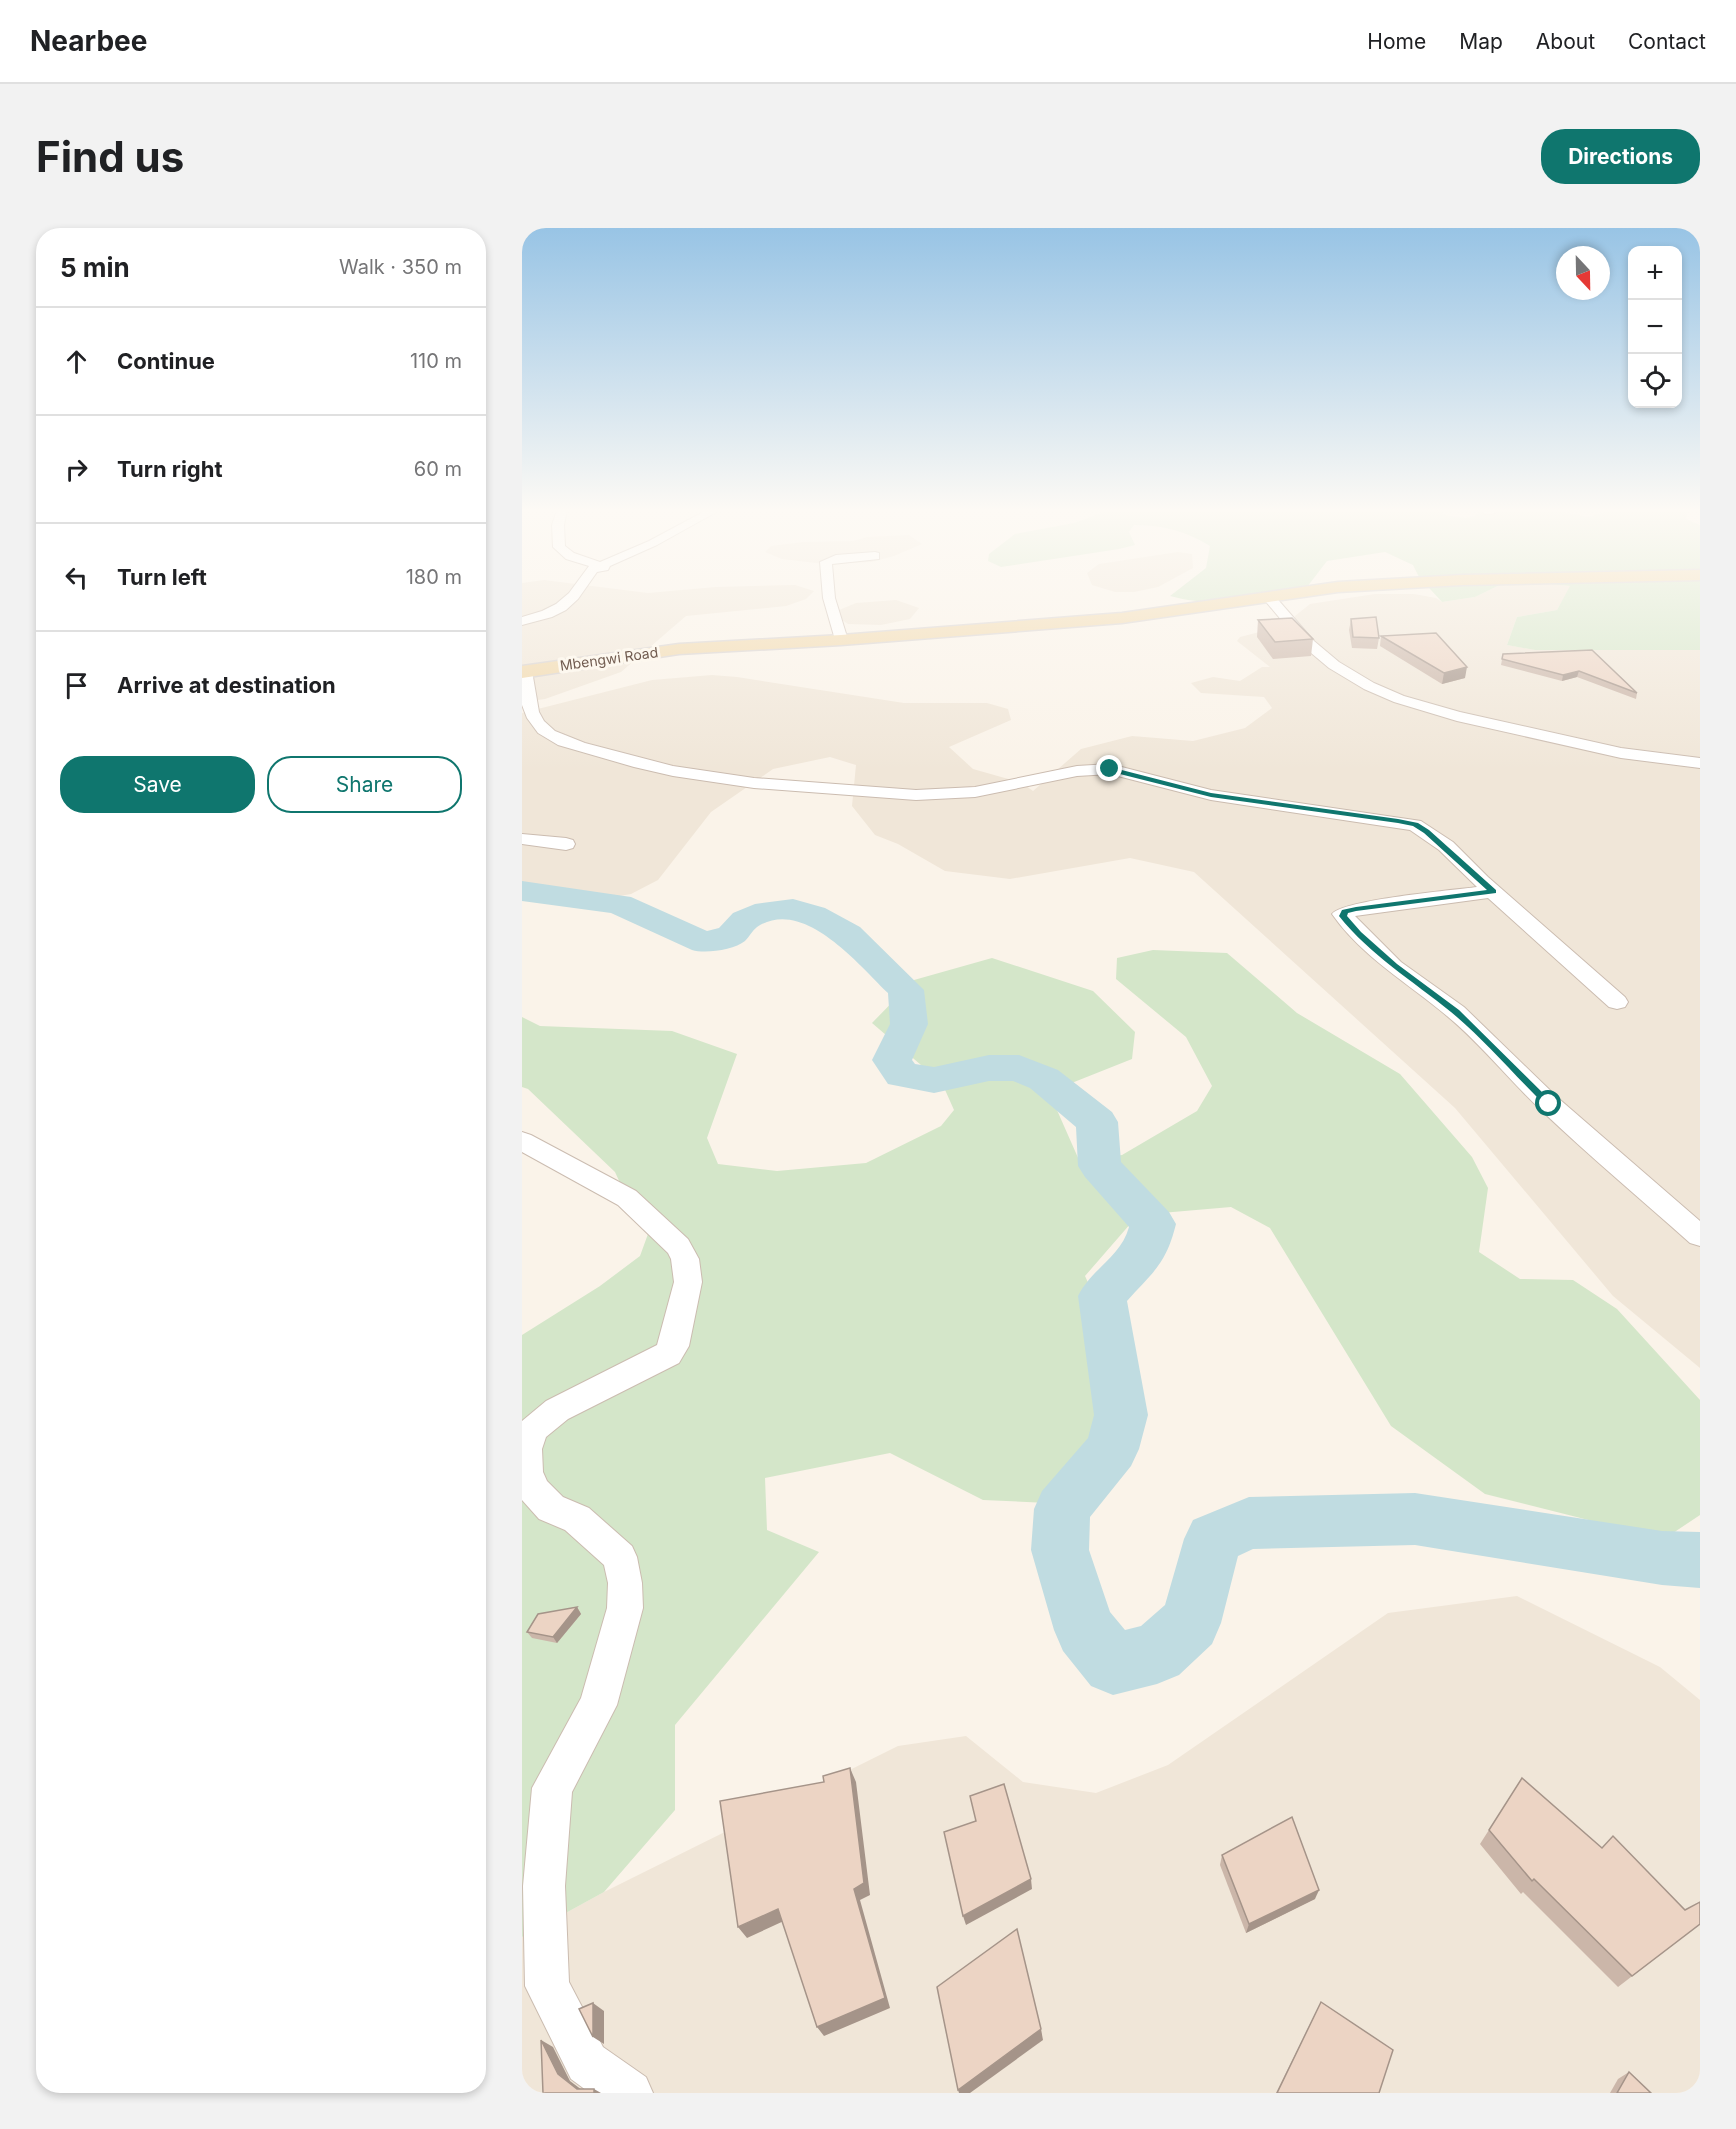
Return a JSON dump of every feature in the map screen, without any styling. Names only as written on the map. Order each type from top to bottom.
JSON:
[{"type":"main road","name":"Mbengwi Road","points":[[524,671],[679,649],[841,640],[1122,618],[1268,597]]},
{"type":"street","points":[[522,621],[562,608],[572,597]]},
{"type":"street","points":[[829,597],[841,640]]},
{"type":"street","points":[[1268,597],[1309,644],[1334,665],[1369,686],[1399,699],[1457,716],[1621,753],[1700,763]]},
{"type":"street","points":[[524,671],[531,712],[538,724],[558,740],[620,760],[735,782],[916,795],[975,792],[1077,771],[1110,769],[1211,795],[1415,825],[1446,846],[1617,1002]]},
{"type":"street","points":[[522,839],[566,843]]},
{"type":"street","points":[[1493,891],[1356,909],[1342,914],[1359,934],[1395,966],[1456,1012],[1549,1104],[1700,1236]]},
{"type":"street","points":[[522,1142],[627,1198],[678,1246],[685,1259],[688,1282],[674,1346],[668,1354],[557,1410],[534,1429],[526,1449],[528,1472],[534,1490],[550,1508],[577,1519],[620,1557],[625,1583],[625,1608],[598,1705],[552,1788],[544,1886],[547,1986],[587,2063],[630,2093]]},
{"type":"shaded area","points":[[522,597],[808,597],[786,606],[686,616],[621,672],[545,699],[522,702]]},
{"type":"shaded area","points":[[1355,597],[1431,597],[1442,602],[1475,597],[1565,597],[1557,610],[1517,617],[1507,645],[1536,650],[1700,650],[1700,1368],[1613,1296],[1455,1108],[1194,872],[1130,858],[1010,879],[945,871],[898,844],[875,835],[852,806],[856,765],[830,757],[773,769],[711,812],[658,880],[631,894],[596,900],[522,885],[522,713],[652,680],[712,675],[904,703],[987,703],[1008,709],[1011,720],[949,747],[973,769],[1022,783],[1033,791],[1081,749],[1132,736],[1193,741],[1245,728],[1272,708],[1264,697],[1201,693],[1191,683],[1213,677],[1240,681],[1262,667],[1270,667],[1237,641],[1240,637],[1295,623],[1295,616],[1310,604]]},
{"type":"shaded area","points":[[896,600],[919,608],[910,619],[881,625],[848,624],[832,613],[856,603]]},
{"type":"shaded area","points":[[1517,1596],[1660,1667],[1700,1700],[1700,2093],[522,2093],[522,1937],[604,1892],[898,1746],[966,1736],[1023,1782],[1096,1793],[1168,1765],[1388,1613]]},
{"type":"green space","points":[[1175,597],[1260,597],[1223,602]]},
{"type":"green space","points":[[1437,597],[1475,597],[1442,602]]},
{"type":"green space","points":[[1564,597],[1700,597],[1700,650],[1535,650],[1507,645],[1517,617],[1557,610]]},
{"type":"green space","points":[[1153,950],[1227,953],[1297,1013],[1400,1074],[1472,1157],[1488,1188],[1479,1252],[1520,1279],[1573,1280],[1617,1309],[1700,1400],[1700,1515],[1664,1539],[1485,1494],[1391,1426],[1270,1228],[1231,1207],[1138,1215],[1085,1276],[1137,1389],[1131,1435],[1048,1503],[983,1500],[890,1453],[765,1478],[767,1530],[819,1552],[675,1725],[675,1810],[604,1892],[522,1937],[522,1335],[600,1286],[640,1256],[652,1223],[646,1199],[627,1198],[615,1172],[528,1089],[522,1087],[522,1017],[540,1026],[672,1031],[737,1054],[707,1138],[718,1164],[777,1171],[866,1163],[941,1126],[954,1110],[942,1083],[872,1023],[914,980],[992,958],[1093,991],[1135,1032],[1132,1059],[1049,1092],[1079,1160],[1122,1155],[1197,1111],[1212,1086],[1186,1037],[1116,979],[1117,958]]},
{"type":"building","points":[[1376,617],[1379,638],[1353,637],[1351,619]]},
{"type":"building","points":[[1292,618],[1313,639],[1275,642],[1258,620]]},
{"type":"building","points":[[1436,633],[1467,667],[1444,673],[1381,636]]},
{"type":"building","points":[[1592,650],[1637,693],[1579,671],[1563,675],[1502,659],[1503,654]]},
{"type":"building","points":[[577,1607],[553,1637],[527,1632],[538,1614]]},
{"type":"building","points":[[850,1768],[864,1883],[854,1889],[885,1998],[817,2027],[778,1909],[738,1927],[720,1801],[824,1782],[823,1776]]},
{"type":"building","points":[[1522,1778],[1602,1848],[1613,1836],[1685,1910],[1700,1902],[1700,1924],[1632,1976],[1534,1879],[1532,1881],[1489,1830]]},
{"type":"building","points":[[1004,1784],[1031,1879],[963,1916],[944,1832],[976,1821],[970,1796]]},
{"type":"building","points":[[1292,1817],[1319,1890],[1249,1924],[1222,1855]]},
{"type":"building","points":[[1017,1929],[1041,2029],[958,2090],[937,1987]]},
{"type":"building","points":[[1321,2002],[1393,2050],[1379,2093],[1277,2093]]},
{"type":"building","points":[[593,2003],[593,2037],[579,2009]]},
{"type":"building","points":[[541,2040],[558,2074],[577,2089],[594,2089],[594,2093],[543,2093]]},
{"type":"building","points":[[1629,2072],[1651,2093],[1617,2093]]},
{"type":"waterway","points":[[522,891],[619,904],[704,943],[731,935],[745,920],[767,911],[793,909],[813,915],[848,934],[906,990],[909,1024],[892,1060],[902,1075],[934,1080],[989,1068],[1019,1068],[1044,1079],[1097,1122],[1100,1166],[1153,1224],[1146,1250],[1102,1296],[1121,1415],[1112,1449],[1062,1509],[1060,1550],[1085,1630],[1113,1664],[1157,1653],[1190,1623],[1213,1539],[1249,1523],[1415,1519],[1662,1558],[1700,1560]]},
{"type":"route","points":[[1110,769],[1211,795],[1398,821],[1422,828],[1446,846],[1493,891],[1356,909],[1342,914],[1359,934],[1395,966],[1456,1012],[1549,1104]]}]
